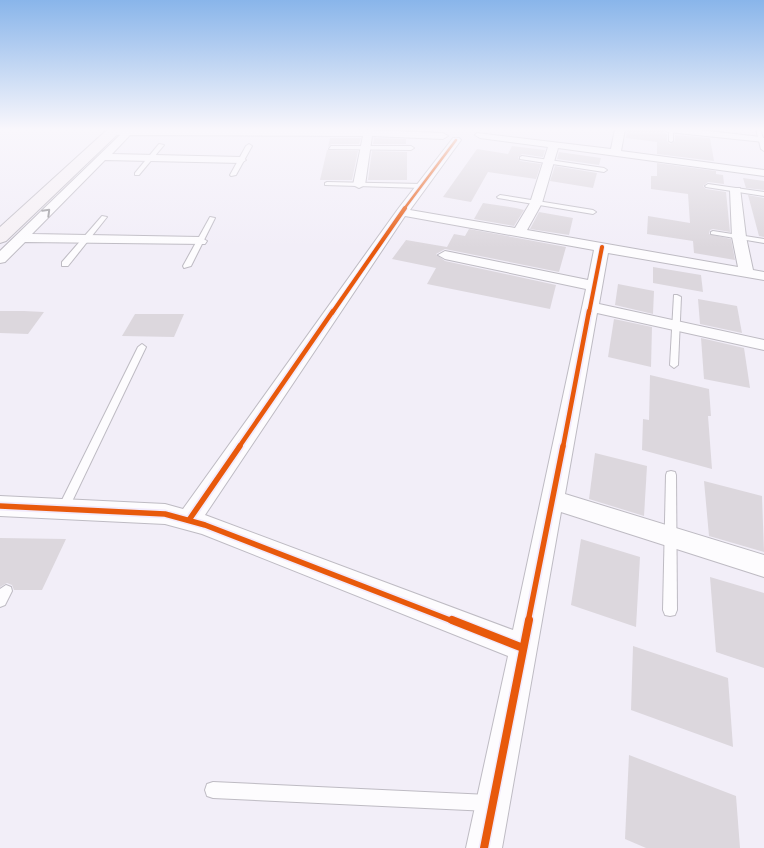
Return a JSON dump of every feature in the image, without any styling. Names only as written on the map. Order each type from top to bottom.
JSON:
[{"type":"street","points":[[0,237],[78,169]]},
{"type":"street","points":[[0,259],[90,169]]},
{"type":"street","points":[[359,185],[362,169]]},
{"type":"street","points":[[189,520],[402,212],[434,169]]},
{"type":"street","points":[[519,232],[536,203],[545,169]]},
{"type":"street","points":[[731,169],[764,173]]},
{"type":"street","points":[[736,190],[739,237],[746,272]]},
{"type":"street","points":[[402,212],[764,276]]},
{"type":"street","points":[[21,238],[200,241]]},
{"type":"street","points":[[484,848],[602,247]]},
{"type":"street","points":[[445,255],[592,296],[676,326],[764,345]]},
{"type":"street","points":[[552,500],[764,566]]},
{"type":"street","points":[[0,506],[165,514],[189,520],[523,648]]},
{"type":"lane","points":[[137,174],[142,169]]},
{"type":"lane","points":[[233,175],[236,169]]},
{"type":"lane","points":[[592,169],[604,170]]},
{"type":"lane","points":[[327,184],[422,186]]},
{"type":"lane","points":[[708,186],[764,194]]},
{"type":"lane","points":[[500,197],[593,212]]},
{"type":"lane","points":[[65,264],[104,217]]},
{"type":"lane","points":[[187,266],[212,218]]},
{"type":"lane","points":[[713,233],[764,241]]},
{"type":"lane","points":[[674,366],[677,297]]},
{"type":"lane","points":[[63,509],[142,347]]},
{"type":"lane","points":[[670,610],[671,475]]},
{"type":"lane","points":[[212,790],[492,804]]},
{"type":"building","points":[[323,169],[354,169],[352,180],[320,180]]},
{"type":"building","points":[[370,169],[407,169],[407,180],[368,180]]},
{"type":"building","points":[[463,169],[539,169],[536,179],[488,172],[471,202],[443,197]]},
{"type":"building","points":[[554,169],[570,169],[597,173],[593,188],[550,181]]},
{"type":"building","points":[[657,169],[698,169],[716,171],[716,174],[723,175],[724,184],[708,182],[703,186],[706,189],[726,192],[730,232],[713,229],[710,230],[709,234],[731,239],[735,260],[694,253],[693,241],[647,234],[648,216],[690,223],[688,194],[651,189],[651,176],[657,176]]},
{"type":"building","points":[[743,178],[764,181],[764,190],[746,188]]},
{"type":"building","points":[[748,195],[764,198],[764,237],[759,236]]},
{"type":"building","points":[[483,203],[524,210],[514,226],[474,219]]},
{"type":"building","points":[[539,212],[573,218],[569,235],[530,229]]},
{"type":"building","points":[[469,229],[566,247],[559,272],[445,249],[436,254],[445,261],[556,285],[550,309],[427,284],[436,268],[392,259],[406,240],[447,247],[454,234],[465,236]]},
{"type":"building","points":[[653,267],[701,275],[703,292],[653,283]]},
{"type":"building","points":[[618,284],[654,291],[653,314],[615,305]]},
{"type":"building","points":[[698,299],[737,306],[742,333],[700,324]]},
{"type":"building","points":[[0,311],[44,312],[28,334],[0,333]]},
{"type":"building","points":[[135,314],[184,314],[174,337],[122,336]]},
{"type":"building","points":[[614,319],[652,327],[651,367],[608,357]]},
{"type":"building","points":[[701,338],[744,348],[750,388],[704,379]]},
{"type":"building","points":[[650,375],[709,389],[711,416],[708,416],[712,469],[642,450],[643,419],[649,420]]},
{"type":"building","points":[[595,453],[647,466],[644,516],[589,499]]},
{"type":"building","points":[[704,481],[762,496],[764,552],[709,536]]},
{"type":"building","points":[[0,538],[66,539],[42,590],[14,590],[12,585],[7,583],[0,587]]},
{"type":"building","points":[[581,539],[640,557],[636,627],[571,605]]},
{"type":"building","points":[[710,577],[764,593],[764,668],[716,652]]},
{"type":"building","points":[[633,646],[728,678],[733,747],[631,710]]},
{"type":"building","points":[[629,755],[736,796],[740,848],[646,848],[625,839]]},
{"type":"cycle path","points":[[189,520],[402,212],[435,169]]},
{"type":"cycle path","points":[[484,848],[602,247]]},
{"type":"cycle path","points":[[0,506],[165,514],[205,525],[523,648]]}]
